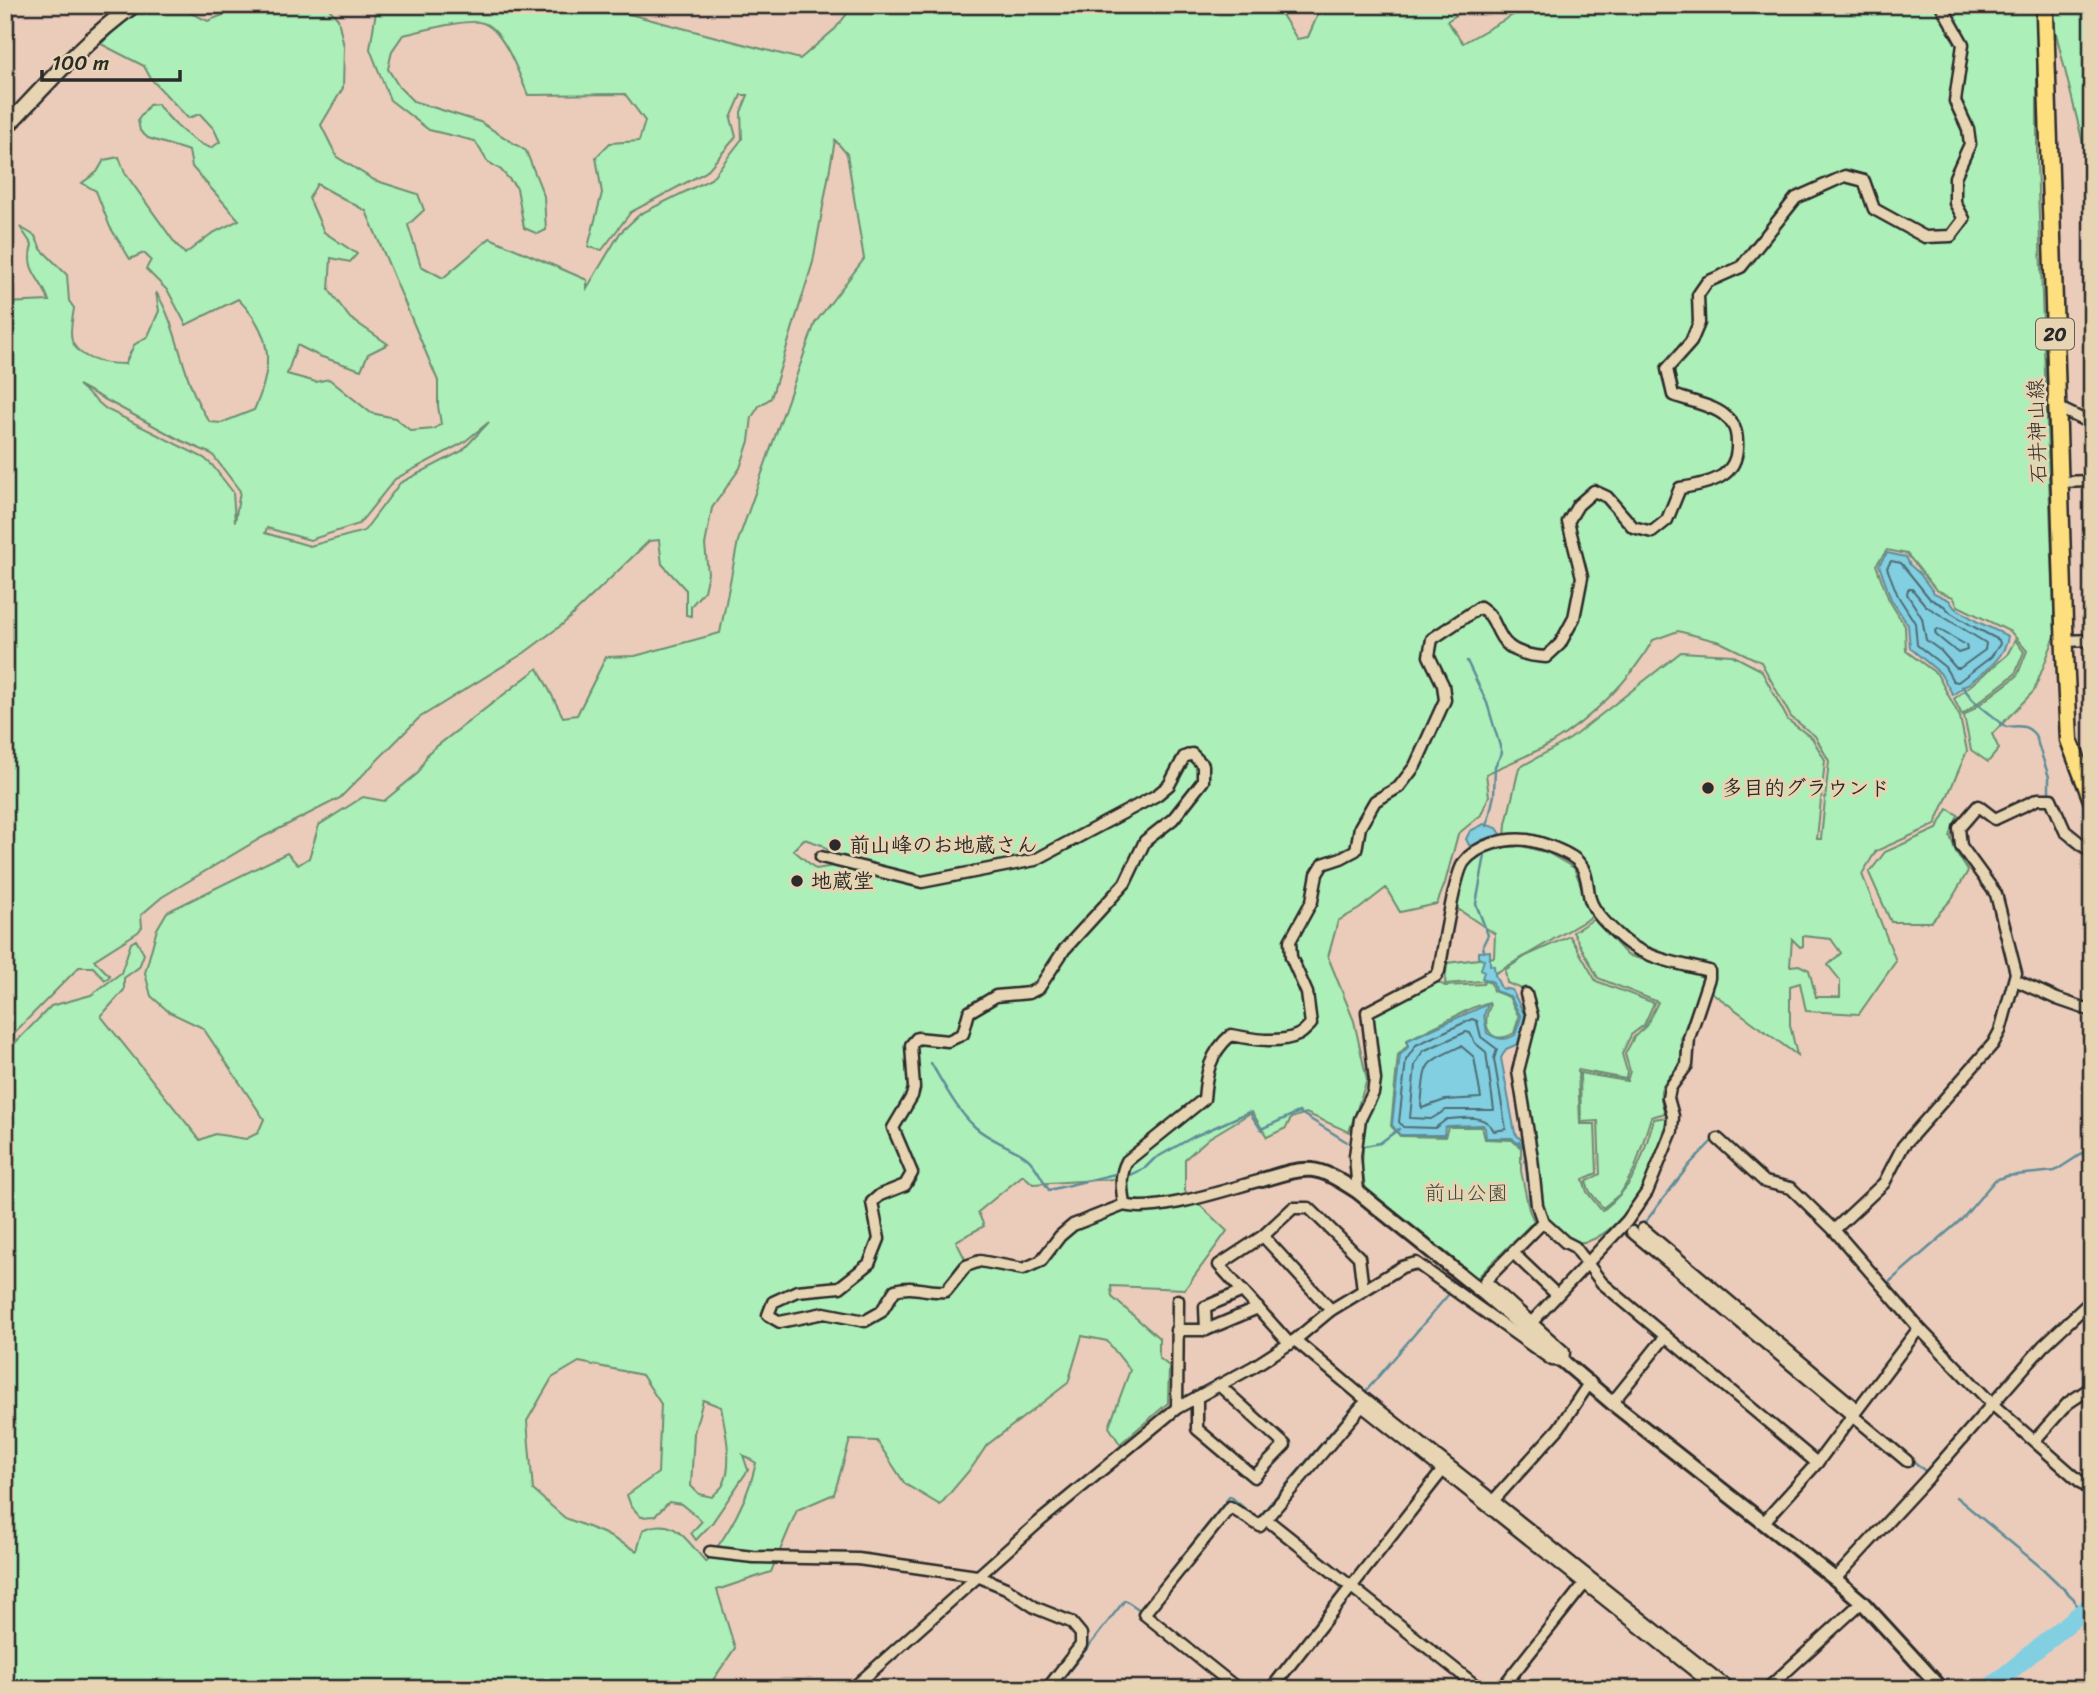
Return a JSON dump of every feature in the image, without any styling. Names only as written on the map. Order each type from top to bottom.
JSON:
[{"type":"main road","points":[[5,128],[86,42],[134,5]]},
{"type":"main road","name":"石井神山線","points":[[2045,15],[2069,740],[2092,800]]},
{"type":"street","points":[[1124,1205],[1121,1184],[1124,1164],[1204,1098],[1207,1071],[1219,1046],[1231,1035],[1255,1039],[1299,1035],[1311,1024],[1307,993],[1290,957],[1290,941],[1312,901],[1317,874],[1323,864],[1356,850],[1360,827],[1376,801],[1399,787],[1415,766],[1445,700],[1443,685],[1429,656],[1432,639],[1480,607],[1492,615],[1503,640],[1524,655],[1546,657],[1560,644],[1574,618],[1582,577],[1568,522],[1578,505],[1594,491],[1607,497],[1633,527],[1652,532],[1667,520],[1680,488],[1707,484],[1726,474],[1738,454],[1737,429],[1723,413],[1673,395],[1667,369],[1691,342],[1699,323],[1698,295],[1707,282],[1741,267],[1796,198],[1845,176],[1864,181],[1874,209],[1925,237],[1951,236],[1964,219],[1955,203],[1955,177],[1970,144],[1968,129],[1955,101],[1963,44],[1941,5]]},
{"type":"street","points":[[2057,407],[2092,424]]},
{"type":"street","points":[[2059,482],[2092,481]]},
{"type":"street","points":[[2064,641],[2092,640]]},
{"type":"street","points":[[821,857],[922,882],[1035,860],[1157,795],[1169,785],[1184,757],[1192,754],[1203,765],[1203,781],[1173,819],[1145,841],[1125,883],[1064,950],[1038,988],[1029,993],[996,996],[969,1012],[963,1034],[948,1041],[917,1038],[911,1045],[914,1088],[893,1128],[912,1173],[905,1185],[880,1195],[872,1202],[879,1239],[869,1264],[840,1287],[797,1291],[773,1302],[768,1315],[780,1322],[824,1313],[865,1321],[881,1312],[895,1290],[910,1286],[930,1292],[946,1291],[966,1266],[979,1261],[1023,1269],[1041,1261],[1060,1236],[1073,1225],[1124,1205],[1135,1208],[1175,1202],[1310,1168],[1338,1179],[1358,1192],[1612,1402],[1835,1579],[1862,1602],[1942,1689]]},
{"type":"street","points":[[1834,1230],[1884,1183],[1903,1146],[1993,1044],[2000,1031],[2015,980],[2015,967],[1996,894],[1961,846],[1959,828],[1978,806],[1995,819],[2038,799],[2051,799],[2065,831],[2092,853]]},
{"type":"street","points":[[1358,1192],[1355,1156],[1360,1119],[1373,1093],[1375,1080],[1367,1012],[1436,976],[1462,864],[1481,848],[1521,840],[1542,844],[1575,858],[1586,876],[1591,902],[1596,911],[1626,942],[1665,959],[1709,971],[1709,978],[1689,1038],[1687,1065],[1670,1088],[1668,1098],[1673,1116],[1672,1131],[1647,1192],[1627,1221],[1532,1322]]},
{"type":"street","points":[[2015,980],[2092,1011]]},
{"type":"street","points":[[1526,994],[1532,1016],[1518,1070],[1537,1205],[1543,1222],[1564,1242],[1575,1247],[1602,1283],[1817,1463]]},
{"type":"street","points":[[1718,1139],[1765,1182],[1791,1188],[1834,1230],[1919,1328],[1992,1404],[2092,1492]]},
{"type":"street","points":[[1363,1290],[1359,1257],[1309,1208],[1293,1208],[1263,1236],[1219,1265],[1292,1342],[1717,1689]]},
{"type":"street","points":[[1543,1222],[1486,1281],[1563,1352],[1563,1361]]},
{"type":"street","points":[[1638,1231],[1855,1412],[1907,1461]]},
{"type":"street","points":[[1263,1236],[1331,1310]]},
{"type":"street","points":[[1513,1253],[1556,1294]]},
{"type":"street","points":[[852,1689],[977,1576],[1177,1408],[1292,1342],[1331,1310],[1402,1266],[1416,1264],[1552,1360],[1563,1361]]},
{"type":"street","points":[[1206,1330],[1205,1307],[1243,1291]]},
{"type":"street","points":[[1177,1408],[1178,1300]]},
{"type":"street","points":[[1835,1579],[2043,1346],[2091,1302]]},
{"type":"street","points":[[1176,1329],[1206,1330],[1258,1308]]},
{"type":"street","points":[[1764,1522],[1817,1463],[1919,1328]]},
{"type":"street","points":[[1612,1402],[1665,1337]]},
{"type":"street","points":[[1493,1501],[1559,1428],[1590,1382]]},
{"type":"street","points":[[1197,1397],[1197,1429],[1254,1477],[1285,1445],[1219,1385]]},
{"type":"street","points":[[2035,1440],[2068,1403],[2092,1387]]},
{"type":"street","points":[[1238,1689],[1144,1615],[1230,1507],[1260,1526],[1362,1406],[1493,1501],[1730,1689]]},
{"type":"street","points":[[1271,1689],[1444,1467]]},
{"type":"street","points":[[1266,1519],[1480,1689]]},
{"type":"street","points":[[709,1552],[753,1557],[858,1559],[977,1576],[1006,1588],[1036,1608],[1071,1622],[1081,1634],[1081,1645],[1047,1689]]},
{"type":"street","points":[[1501,1689],[1585,1583]]},
{"type":"street","points":[[1768,1689],[1862,1602]]},
{"type":"green space","points":[[147,5],[173,5],[208,21],[248,5],[326,5],[338,19],[344,47],[343,88],[321,125],[337,157],[374,180],[418,194],[424,210],[408,225],[421,266],[443,278],[490,238],[587,280],[587,288],[620,233],[640,214],[711,179],[742,139],[741,112],[748,95],[741,95],[731,118],[736,137],[706,172],[631,212],[602,250],[588,247],[602,193],[596,157],[610,143],[639,141],[645,121],[625,94],[528,95],[504,44],[491,27],[483,23],[456,24],[403,35],[392,51],[388,69],[399,87],[413,101],[480,122],[526,151],[544,196],[546,230],[538,234],[524,228],[517,188],[501,170],[487,161],[475,141],[429,130],[390,100],[370,49],[376,11],[370,5],[595,5],[800,59],[835,29],[854,5],[1136,5],[1149,10],[1166,5],[1276,5],[1297,39],[1308,37],[1322,5],[1473,5],[1447,21],[1463,43],[1531,5],[2092,5],[2092,180],[2052,17],[2037,15],[2037,164],[2055,636],[2034,691],[1992,734],[1999,749],[1988,762],[1971,750],[1964,716],[2017,676],[2027,651],[2011,632],[1958,606],[1953,597],[1936,590],[1907,554],[1887,550],[1876,565],[1889,600],[1905,626],[1906,651],[1937,674],[1960,717],[1967,751],[1935,825],[1876,851],[1862,874],[1896,961],[1859,1014],[1806,1011],[1800,983],[1790,986],[1790,1025],[1797,1055],[1710,991],[1714,974],[1710,966],[1681,960],[1627,938],[1599,909],[1594,899],[1589,869],[1572,851],[1526,834],[1505,838],[1519,768],[1570,739],[1681,652],[1732,655],[1761,670],[1788,720],[1812,738],[1825,760],[1817,839],[1821,839],[1829,761],[1815,736],[1791,717],[1761,662],[1720,642],[1678,631],[1653,640],[1633,670],[1595,711],[1550,744],[1486,774],[1489,796],[1481,815],[1458,834],[1437,904],[1400,912],[1386,888],[1338,921],[1328,957],[1354,1021],[1367,1080],[1349,1132],[1306,1113],[1291,1118],[1286,1128],[1267,1137],[1252,1112],[1209,1138],[1185,1159],[1185,1191],[1227,1231],[1185,1289],[1111,1286],[1112,1297],[1159,1338],[1159,1358],[1169,1366],[1168,1403],[1120,1444],[1109,1427],[1130,1370],[1107,1341],[1082,1336],[1068,1383],[987,1445],[940,1505],[905,1484],[877,1441],[850,1440],[834,1494],[797,1510],[771,1572],[717,1590],[735,1648],[711,1683],[720,1689],[5,1689],[5,1056],[51,1006],[91,995],[121,973],[131,943],[136,940],[144,954],[139,967],[124,978],[124,990],[101,1016],[200,1140],[215,1134],[246,1139],[258,1133],[264,1119],[203,1028],[169,1012],[151,996],[145,973],[157,929],[167,912],[287,853],[298,865],[309,858],[319,825],[363,797],[384,801],[418,773],[428,753],[538,668],[563,717],[577,715],[606,657],[635,656],[720,633],[738,541],[815,323],[864,259],[847,154],[835,140],[813,262],[771,398],[759,406],[752,417],[749,441],[740,468],[712,508],[705,545],[708,573],[704,591],[691,606],[691,616],[686,615],[686,590],[662,564],[659,540],[649,541],[563,624],[524,653],[419,718],[340,798],[261,838],[162,897],[141,915],[142,927],[138,932],[94,960],[110,976],[105,980],[93,967],[79,967],[5,1042],[5,303],[49,301],[32,269],[32,245],[20,227],[35,236],[41,249],[67,275],[69,301],[74,308],[72,341],[81,353],[88,357],[102,362],[125,364],[134,345],[148,336],[159,311],[156,292],[171,324],[193,392],[210,422],[221,423],[254,410],[267,365],[264,338],[250,312],[238,299],[186,325],[168,291],[146,269],[151,260],[144,253],[130,259],[110,227],[96,191],[82,183],[97,172],[104,160],[119,157],[125,173],[185,254],[211,234],[239,220],[192,167],[189,151],[148,138],[140,131],[138,120],[149,105],[157,104],[195,141],[211,148],[220,142],[214,129],[200,114],[188,118],[151,79],[144,66],[101,44],[115,29]],"holes":[[[317,184],[366,211],[438,381],[441,424],[434,429],[411,431],[395,418],[371,413],[329,379],[316,382],[287,374],[297,345],[319,356],[361,370],[368,354],[388,344],[350,318],[329,290],[331,258],[350,262],[357,254],[324,232],[309,198]],[[78,385],[182,441],[212,454],[240,491],[235,522],[233,492],[204,458],[106,409]],[[489,422],[462,451],[400,483],[364,531],[310,546],[265,533],[267,528],[310,540],[359,524],[395,479],[463,443]],[[804,839],[822,845],[835,856],[835,866],[816,869],[793,850]],[[1803,936],[1831,939],[1841,953],[1828,965],[1840,980],[1840,997],[1816,997],[1809,970],[1799,965],[1790,966],[1792,939],[1800,947],[1803,946]],[[1023,1175],[1033,1184],[1113,1179],[1124,1182],[1127,1209],[1075,1229],[1021,1272],[980,1265],[970,1269],[956,1241],[984,1226],[978,1212]],[[579,1362],[642,1375],[661,1404],[658,1473],[627,1495],[631,1506],[641,1517],[655,1516],[669,1502],[681,1504],[702,1521],[691,1533],[696,1540],[712,1523],[748,1470],[743,1455],[756,1463],[737,1516],[706,1562],[686,1538],[664,1526],[643,1530],[637,1551],[603,1533],[565,1518],[533,1490],[527,1421],[552,1378]],[[703,1400],[721,1407],[728,1446],[728,1467],[723,1485],[712,1497],[699,1494],[691,1486],[694,1433]]]},
{"type":"green space","points":[[2015,640],[2024,652],[2015,674],[1962,715],[1954,699],[2007,655]]},
{"type":"green space","points":[[1948,809],[1958,815],[1950,836],[1968,871],[1951,900],[1931,922],[1891,922],[1869,873],[1885,852],[1937,829]]},
{"type":"green space","points":[[1522,846],[1548,853],[1574,868],[1593,916],[1482,981],[1445,984],[1447,963],[1494,957],[1495,934],[1455,907],[1469,863],[1487,851]]},
{"type":"green space","points":[[1594,919],[1627,955],[1704,977],[1681,1039],[1681,1064],[1662,1086],[1661,1097],[1665,1113],[1651,1117],[1635,1168],[1621,1193],[1603,1208],[1590,1192],[1586,1182],[1600,1174],[1598,1121],[1581,1122],[1580,1073],[1627,1081],[1630,1071],[1625,1054],[1634,1037],[1646,1026],[1658,1002],[1598,978],[1573,932]]},
{"type":"green space","points":[[1570,936],[1596,981],[1654,1003],[1644,1025],[1631,1035],[1622,1054],[1627,1071],[1626,1079],[1578,1070],[1580,1124],[1595,1124],[1597,1173],[1583,1179],[1587,1192],[1602,1211],[1623,1191],[1637,1170],[1654,1119],[1667,1117],[1656,1160],[1635,1200],[1610,1229],[1581,1242],[1567,1239],[1554,1228],[1542,1207],[1523,1066],[1536,1014],[1527,991],[1507,983],[1505,970],[1526,956]]},
{"type":"green space","name":"前山公園","points":[[1436,981],[1445,986],[1483,984],[1485,981],[1491,983],[1493,991],[1509,997],[1519,1017],[1514,1033],[1506,1037],[1494,1036],[1486,1021],[1489,1002],[1407,1040],[1407,1046],[1398,1055],[1391,1126],[1400,1136],[1445,1137],[1448,1127],[1482,1127],[1485,1139],[1512,1140],[1521,1148],[1521,1171],[1534,1221],[1477,1278],[1366,1191],[1362,1170],[1364,1120],[1378,1090],[1380,1077],[1372,1018],[1377,1011]]},
{"type":"water","points":[[1887,553],[1906,557],[1934,593],[1949,600],[1954,607],[1978,622],[2008,636],[2006,645],[1995,662],[1953,695],[1940,673],[1910,648],[1908,625],[1891,599],[1879,565]]},
{"type":"water","points":[[1484,824],[1497,828],[1501,834],[1497,838],[1484,839],[1474,846],[1469,845],[1466,839],[1470,831]]},
{"type":"water","points":[[1490,951],[1490,965],[1494,966],[1501,988],[1512,990],[1525,1016],[1518,1044],[1506,1049],[1501,1058],[1515,1133],[1523,1142],[1520,1146],[1512,1138],[1486,1138],[1483,1125],[1448,1126],[1445,1127],[1444,1135],[1400,1135],[1392,1125],[1400,1055],[1408,1047],[1408,1040],[1488,1004],[1484,1015],[1487,1033],[1501,1039],[1515,1035],[1521,1017],[1510,996],[1495,991],[1493,982],[1482,978],[1484,960],[1478,957],[1478,952]]},
{"type":"waterway","points":[[1467,661],[1487,703],[1502,753],[1495,766],[1494,795],[1487,826]]},
{"type":"waterway","points":[[1962,686],[1973,700],[2006,727],[2025,727],[2032,731],[2049,777],[2049,792]]},
{"type":"waterway","points":[[2063,835],[2070,844],[2092,859]]},
{"type":"waterway","points":[[1484,952],[1483,945],[1488,935],[1476,904],[1485,855]]},
{"type":"waterway","points":[[931,1063],[968,1120],[987,1136],[1027,1158],[1049,1190],[1115,1174]]},
{"type":"waterway","points":[[1126,1177],[1193,1137],[1249,1112],[1261,1129],[1299,1112],[1347,1142]]},
{"type":"waterway","points":[[1365,1146],[1380,1143],[1399,1129]]},
{"type":"waterway","points":[[1643,1225],[1690,1164],[1712,1141]]},
{"type":"waterway","points":[[1479,1279],[1537,1220],[1530,1203],[1524,1148],[1519,1142]]},
{"type":"waterway","points":[[1888,1283],[1962,1219],[1995,1180],[2007,1176],[2055,1171],[2092,1147]]},
{"type":"waterway","points":[[1366,1391],[1448,1295]]},
{"type":"waterway","points":[[1055,1689],[1125,1600],[1140,1610],[1230,1496],[1257,1519],[1356,1403]]},
{"type":"waterway","points":[[1910,1458],[1925,1471]]},
{"type":"waterway","points":[[1956,1497],[2043,1569],[2074,1599],[2079,1615]]},
{"type":"waterway","points":[[1988,1689],[2092,1604]]},
{"type":"place","name":"多目的グラウンド","points":[[1708,788]]},
{"type":"place","name":"前山峰のお地蔵さん","points":[[835,845]]},
{"type":"place","name":"地蔵堂","points":[[797,881]]}]
